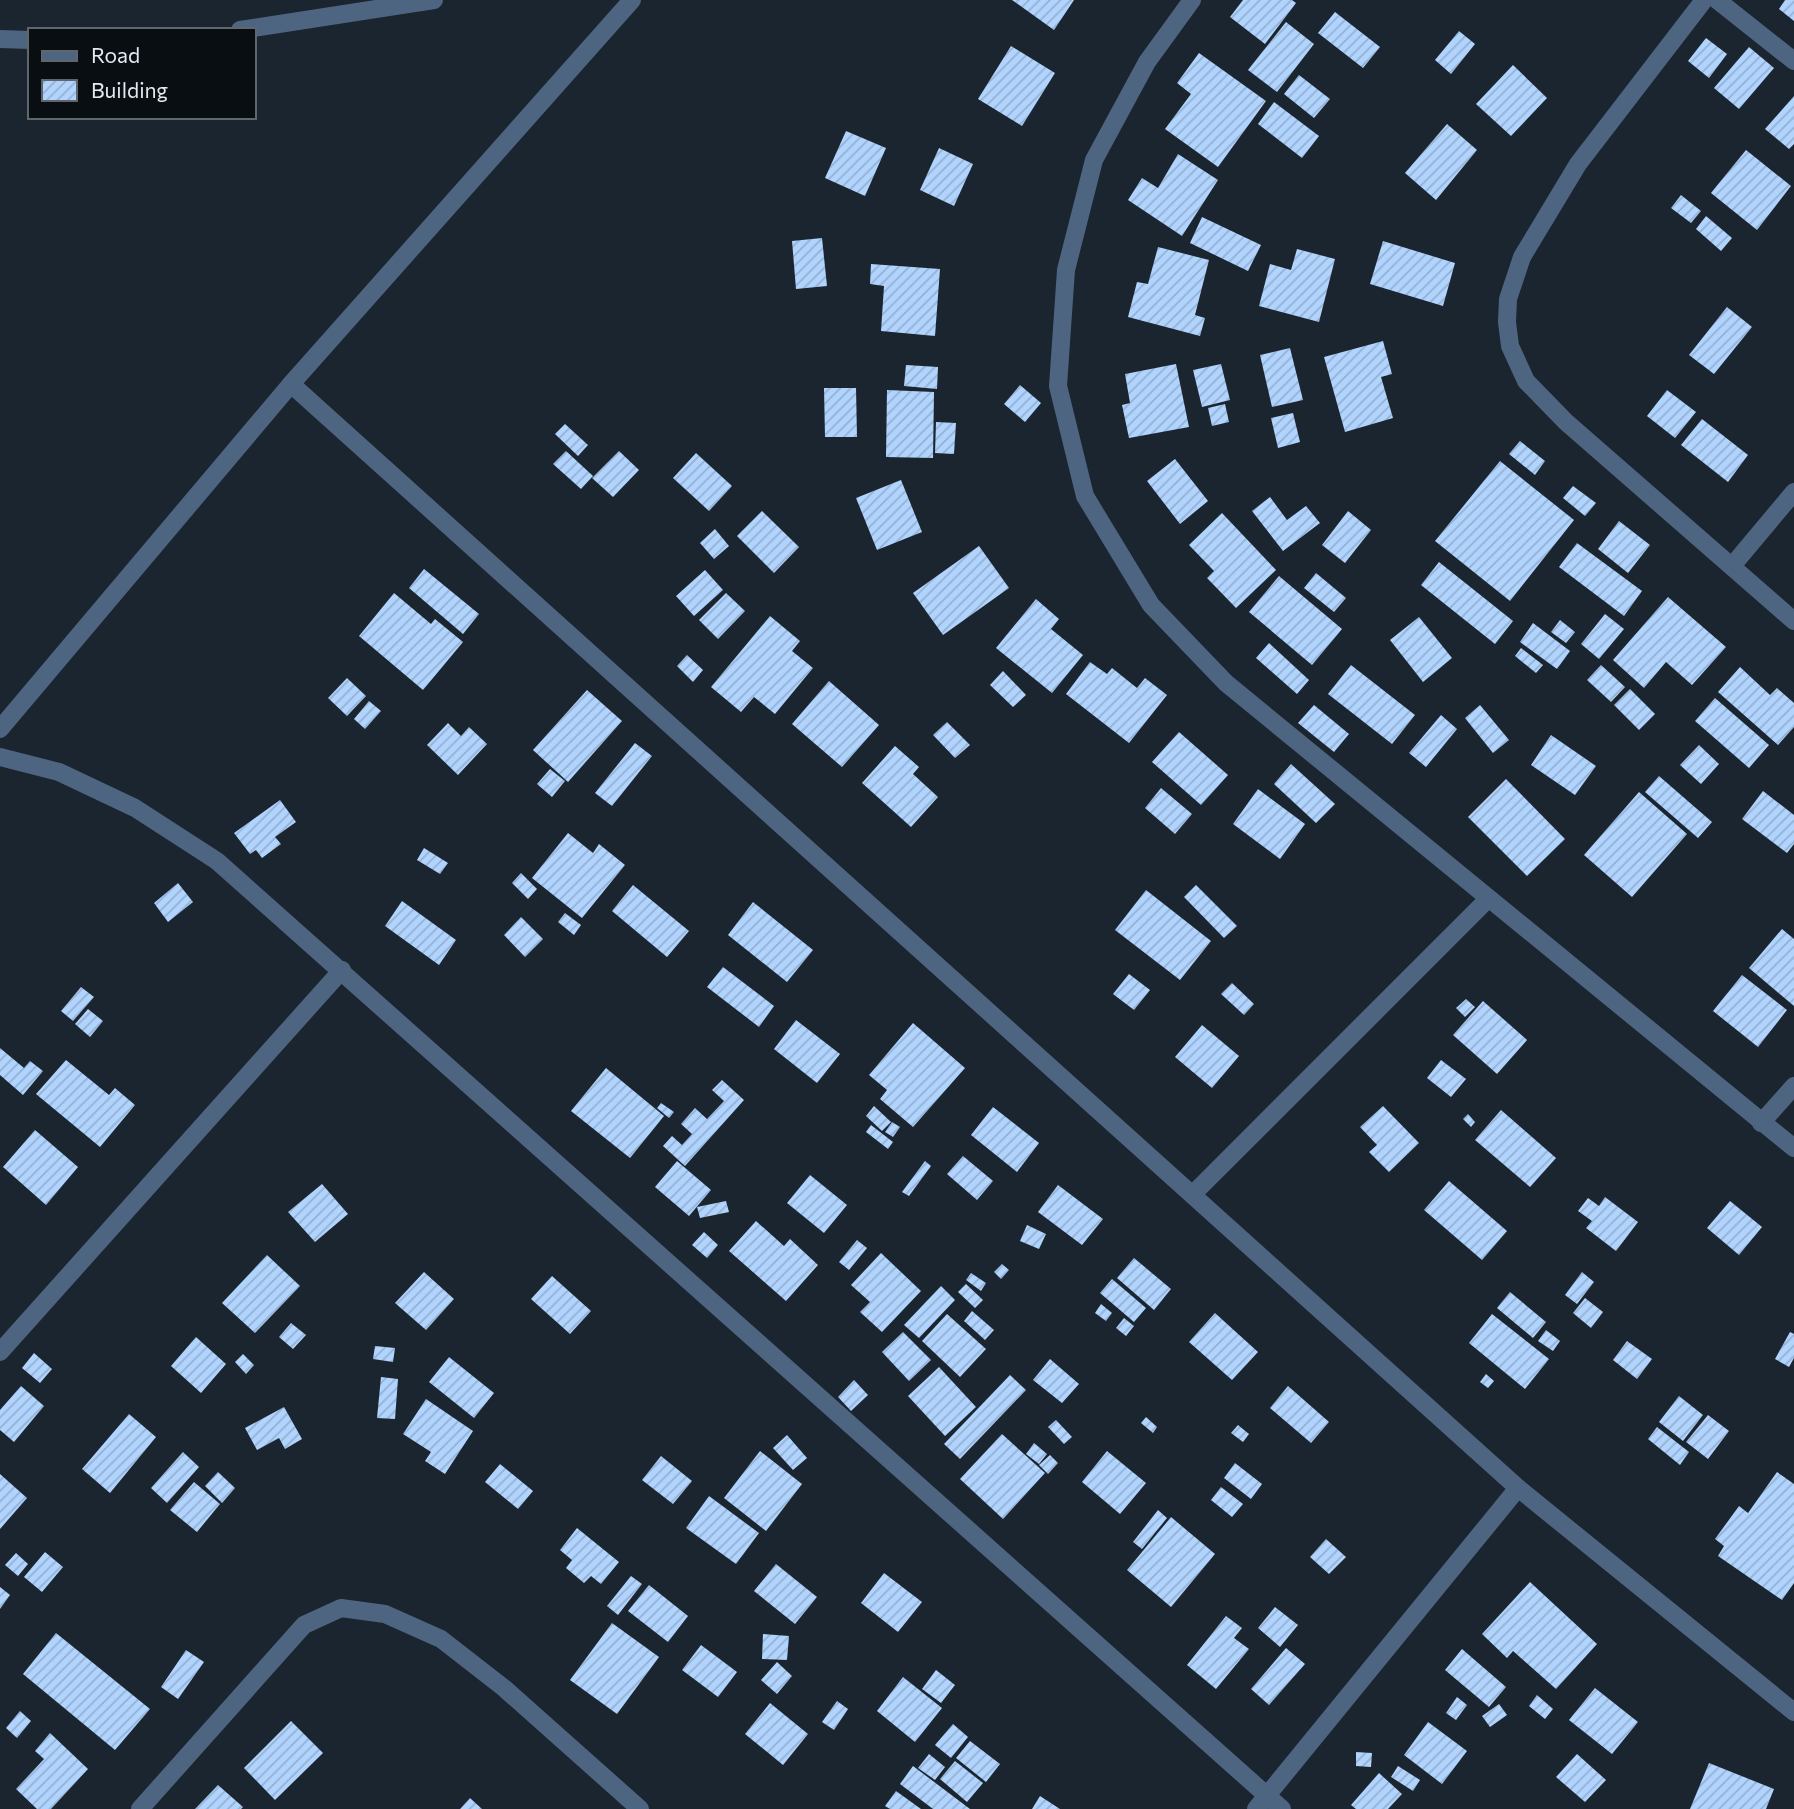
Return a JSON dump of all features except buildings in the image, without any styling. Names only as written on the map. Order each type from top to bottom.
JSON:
[{"type":"street","points":[[253,28],[434,0]]},
{"type":"street","points":[[0,729],[291,384],[631,0]]},
{"type":"street","points":[[1192,0],[1147,62],[1094,160],[1066,270],[1058,386],[1085,496],[1151,605],[1226,683],[1794,1148]]},
{"type":"street","points":[[1704,0],[1578,164],[1522,257],[1508,299],[1510,346],[1526,381],[1566,422],[1794,621]]},
{"type":"street","points":[[1717,0],[1794,61]]},
{"type":"street","points":[[0,38],[28,40]]},
{"type":"street","points":[[291,384],[1518,1488],[1794,1712]]},
{"type":"street","points":[[1732,566],[1794,492]]},
{"type":"street","points":[[0,757],[59,772],[135,808],[217,861],[342,970],[1261,1803],[1282,1809]]},
{"type":"street","points":[[1193,1194],[1488,900]]},
{"type":"street","points":[[0,1352],[342,970]]},
{"type":"street","points":[[1761,1123],[1794,1086]]},
{"type":"street","points":[[1261,1803],[1518,1488]]},
{"type":"street","points":[[140,1809],[304,1626],[341,1608],[385,1614],[441,1639],[504,1688],[640,1809]]}]
